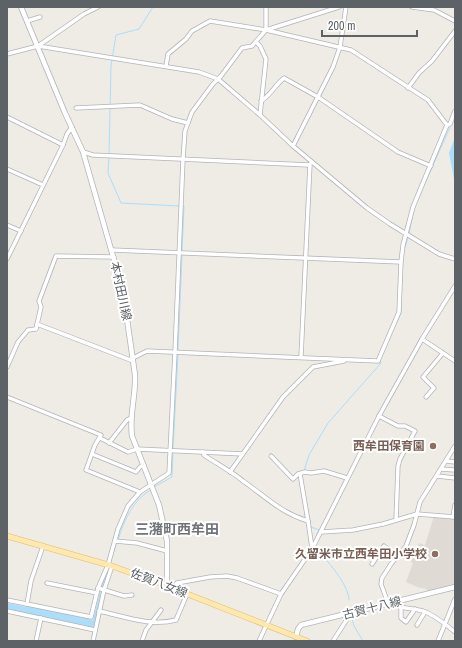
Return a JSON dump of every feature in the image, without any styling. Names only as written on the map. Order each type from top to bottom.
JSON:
[{"type":"main road","name":"本村田川線","points":[[21,7],[65,113],[83,152],[123,291],[136,388],[131,418],[132,436],[160,505],[166,535],[167,586]]},
{"type":"main road","name":"佐賀八女線","points":[[7,536],[110,565],[307,641]]},
{"type":"main road","name":"古賀十八線","points":[[296,637],[298,629],[302,625],[455,587]]},
{"type":"street","points":[[7,54],[38,46],[84,14],[98,7]]},
{"type":"street","points":[[266,7],[266,30]]},
{"type":"street","points":[[93,641],[118,529],[128,506],[140,492],[169,473],[183,159],[185,131],[192,112],[212,84],[218,79],[242,48],[248,47],[256,42],[266,30],[339,7]]},
{"type":"street","points":[[293,146],[333,67],[340,47],[346,7]]},
{"type":"street","points":[[412,7],[434,10],[455,21]]},
{"type":"street","points":[[27,21],[40,17]]},
{"type":"street","points":[[166,66],[168,54],[186,39],[192,31],[210,21],[266,30],[351,50],[428,100],[447,125]]},
{"type":"street","points":[[408,88],[419,73],[432,62],[455,31]]},
{"type":"street","points":[[256,42],[260,46],[266,59],[260,115]]},
{"type":"street","points":[[38,46],[199,72],[218,79],[260,115],[311,164],[367,208],[439,254],[455,259]]},
{"type":"street","points":[[261,101],[268,97],[277,84],[284,78],[318,97],[398,152],[431,166]]},
{"type":"street","points":[[76,108],[140,104],[172,119],[188,123]]},
{"type":"street","points":[[38,324],[133,360],[147,351],[378,361],[399,312],[401,262],[413,207],[447,125],[450,124],[455,111]]},
{"type":"street","points":[[7,117],[63,145]]},
{"type":"street","points":[[7,259],[67,134],[72,127]]},
{"type":"street","points":[[83,152],[93,155],[311,164]]},
{"type":"street","points":[[301,357],[311,164]]},
{"type":"street","points":[[7,169],[43,185]]},
{"type":"street","points":[[7,226],[21,231]]},
{"type":"street","points":[[112,250],[401,262]]},
{"type":"street","points":[[7,367],[18,342],[28,330],[36,329],[41,307],[39,301],[56,256],[114,257]]},
{"type":"street","points":[[259,641],[281,594],[312,549],[379,416],[422,339],[455,286]]},
{"type":"street","points":[[422,339],[455,361]]},
{"type":"street","points":[[426,397],[434,388],[423,377],[443,353]]},
{"type":"street","points":[[230,472],[283,397],[313,367],[351,359]]},
{"type":"street","points":[[7,398],[101,436],[100,438],[128,452],[137,449],[243,454]]},
{"type":"street","points":[[379,416],[398,426],[405,426],[415,431],[400,459],[398,466],[396,520]]},
{"type":"street","points":[[110,443],[127,420],[131,418]]},
{"type":"street","points":[[100,438],[86,470],[140,492]]},
{"type":"street","points":[[455,446],[420,502],[409,540],[382,578],[381,584],[389,603],[433,615],[455,632]]},
{"type":"street","points":[[203,452],[204,455],[242,479],[283,511],[294,517],[308,521]]},
{"type":"street","points":[[92,454],[136,472],[144,465]]},
{"type":"street","points":[[271,456],[292,479],[305,472],[311,473],[326,471],[347,478]]},
{"type":"street","points":[[446,462],[455,462]]},
{"type":"street","points":[[441,469],[455,470]]},
{"type":"street","points":[[300,474],[312,549]]},
{"type":"street","points":[[437,476],[455,478]]},
{"type":"street","points":[[321,532],[353,530],[383,524],[417,514],[454,517],[455,508]]},
{"type":"street","points":[[115,541],[137,543],[167,551]]},
{"type":"street","points":[[27,604],[32,581],[43,546]]},
{"type":"street","points":[[372,564],[384,546],[398,556]]},
{"type":"street","points":[[7,600],[91,617],[96,593],[110,565]]},
{"type":"street","points":[[173,589],[177,583],[219,576],[237,578],[281,594]]},
{"type":"street","points":[[47,583],[96,593]]},
{"type":"street","points":[[98,588],[124,596],[132,595]]},
{"type":"street","points":[[99,611],[151,622],[166,623],[176,620],[187,594]]},
{"type":"street","points":[[438,641],[455,599]]},
{"type":"street","points":[[401,607],[401,618],[406,622],[415,609]]},
{"type":"street","points":[[142,640],[151,622],[161,610]]},
{"type":"street","points":[[7,611],[95,630]]},
{"type":"street","points":[[417,625],[425,612]]},
{"type":"street","points":[[333,641],[351,613]]},
{"type":"street","points":[[36,641],[41,618]]},
{"type":"shaded area","name":"久留米市立西牟田小学校","points":[[434,516],[455,518],[455,586],[426,593],[427,589],[417,587],[406,582],[413,563],[411,562],[419,543],[425,545]]},
{"type":"water","points":[[455,137],[455,184],[449,153]]},
{"type":"water","points":[[116,543],[101,591],[94,628],[7,609],[7,603],[27,607],[29,606],[93,620],[101,588]]},
{"type":"waterway","points":[[109,154],[111,66],[116,35],[139,29],[153,7]]},
{"type":"waterway","points":[[414,208],[451,125]]},
{"type":"waterway","points":[[109,157],[108,173],[121,203],[179,206]]},
{"type":"waterway","points":[[182,206],[184,206],[182,251]]},
{"type":"waterway","points":[[409,234],[413,213]]},
{"type":"waterway","points":[[404,251],[408,237]]},
{"type":"waterway","points":[[178,351],[182,254]]},
{"type":"waterway","points":[[396,324],[401,313],[401,302]]},
{"type":"waterway","points":[[173,449],[178,354]]},
{"type":"waterway","points":[[304,471],[309,455],[328,423],[381,363],[380,359]]},
{"type":"waterway","points":[[154,487],[172,477],[173,452]]},
{"type":"waterway","points":[[118,540],[130,511],[134,505],[152,489]]},
{"type":"waterway","points":[[305,494],[311,527],[319,530],[317,534]]},
{"type":"waterway","points":[[316,548],[341,580],[348,594],[349,600]]},
{"type":"waterway","points":[[351,615],[354,626],[363,641]]},
{"type":"place","name":"西牟田保育園","points":[[433,446]]},
{"type":"place","name":"久留米市立西牟田小学校","points":[[435,554]]},
{"type":"district","name":"三潴町西牟田","points":[[177,529]]}]
